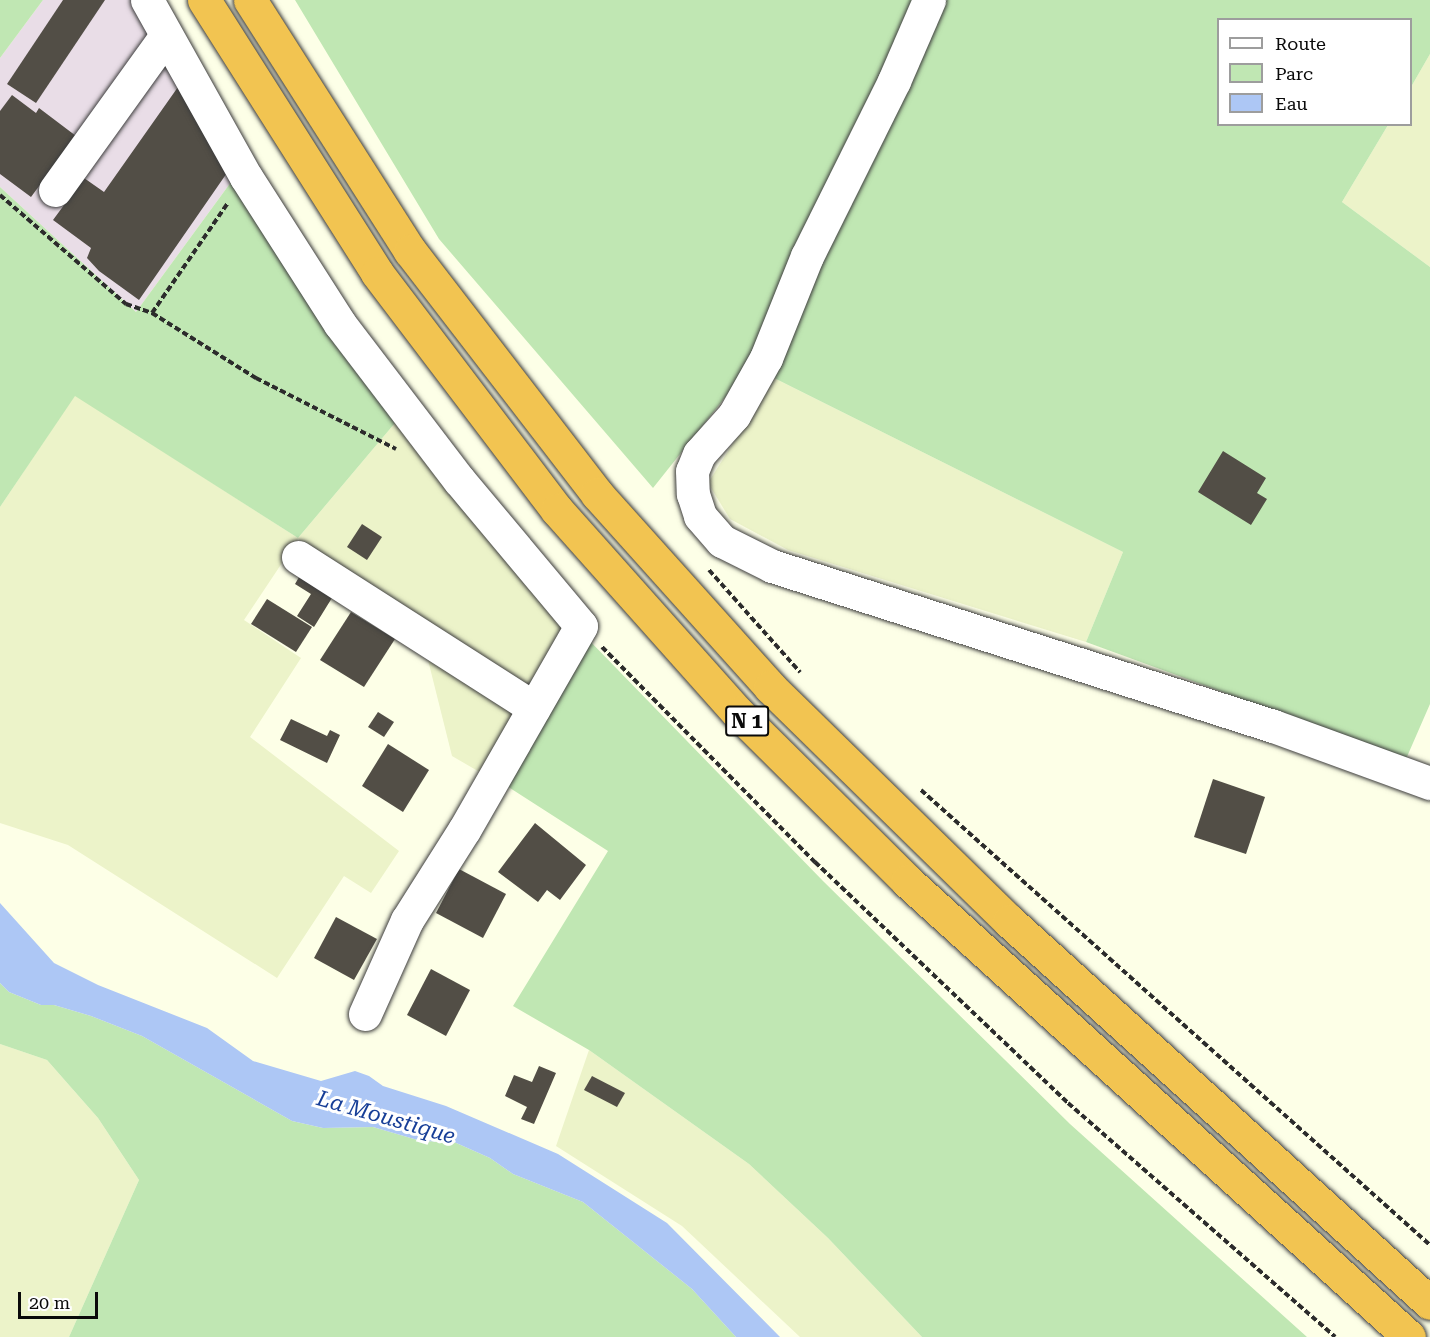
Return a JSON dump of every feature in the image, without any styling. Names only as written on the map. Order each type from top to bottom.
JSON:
[{"type":"highway","name":"N 1","points":[[204,0],[377,273],[557,510],[738,713],[907,881],[1409,1337]]},
{"type":"highway","name":"N 1","points":[[250,0],[410,251],[597,494],[770,687],[1009,921],[1430,1303]]},
{"type":"street","points":[[147,0],[165,37],[246,177],[340,324],[459,480],[581,626],[407,921],[365,1014]]},
{"type":"street","points":[[929,0],[894,81],[807,256],[766,358],[734,415],[699,454],[692,471],[693,494],[700,516],[722,541],[772,566],[1273,726],[1430,783]]},
{"type":"street","points":[[55,190],[165,37]]},
{"type":"street","points":[[298,557],[534,708]]},
{"type":"path","points":[[152,313],[246,177]]},
{"type":"path","points":[[0,195],[126,304],[152,313],[256,378],[405,453]]},
{"type":"path","points":[[706,566],[807,680]]},
{"type":"path","points":[[581,626],[815,862],[1068,1103],[1335,1337]]},
{"type":"path","points":[[917,786],[1430,1245]]},
{"type":"shaded area","points":[[43,0],[134,0],[234,178],[136,312],[0,187],[0,58]]},
{"type":"green space","points":[[0,0],[43,0],[0,58]]},
{"type":"green space","points":[[295,0],[1430,0],[1430,54],[1412,85],[1412,18],[1217,18],[1217,126],[1387,126],[1342,202],[1430,267],[1430,704],[1406,759],[1086,642],[1123,552],[750,366],[653,488],[439,239]]},
{"type":"green space","points":[[1430,54],[1430,267],[1342,202],[1387,126],[1412,126],[1412,85]]},
{"type":"green space","points":[[234,178],[400,417],[298,538],[75,396],[0,507],[0,187],[136,312]]},
{"type":"green space","points":[[774,378],[1123,552],[1086,642],[788,550],[730,519],[708,483]]},
{"type":"green space","points":[[75,395],[298,538],[400,417],[569,628],[483,774],[452,756],[420,628],[298,539],[244,620],[301,658],[250,737],[399,851],[371,893],[344,876],[277,978],[68,845],[0,823],[0,507]]},
{"type":"green space","points":[[584,635],[823,881],[1070,1124],[1307,1337],[922,1337],[828,1238],[749,1164],[589,1050],[513,1006],[608,851],[499,781]]},
{"type":"green space","points":[[0,983],[9,992],[41,1005],[54,1005],[91,1016],[142,1036],[292,1121],[323,1128],[373,1127],[421,1141],[454,1142],[490,1158],[513,1174],[583,1202],[692,1289],[736,1337],[69,1337],[139,1180],[98,1118],[47,1060],[0,1044]]},
{"type":"green space","points":[[0,1044],[47,1060],[98,1118],[139,1180],[69,1337],[0,1337]]},
{"type":"green space","points":[[589,1050],[749,1164],[828,1238],[922,1337],[800,1337],[682,1226],[556,1146]]},
{"type":"water","name":"La Moustique","points":[[0,903],[54,963],[98,985],[207,1028],[253,1061],[321,1081],[355,1071],[369,1076],[383,1086],[446,1106],[558,1154],[667,1223],[780,1337],[736,1337],[692,1289],[583,1202],[513,1174],[490,1158],[454,1142],[421,1141],[373,1127],[323,1128],[292,1121],[142,1036],[91,1016],[54,1005],[41,1005],[9,992],[0,983]]},
{"type":"building","points":[[63,0],[105,0],[36,103],[7,84]]},
{"type":"building","points":[[178,87],[229,170],[139,300],[99,271],[87,258],[91,248],[53,220],[84,178],[104,192]]},
{"type":"building","points":[[12,95],[36,113],[39,108],[76,136],[31,197],[0,174],[0,111]]},
{"type":"building","points":[[1223,451],[1266,478],[1257,493],[1267,499],[1251,525],[1198,492]]},
{"type":"building","points":[[362,524],[382,537],[367,560],[347,547]]},
{"type":"building","points":[[302,572],[335,593],[314,627],[297,616],[311,594],[295,584]]},
{"type":"building","points":[[267,599],[312,627],[296,652],[251,624]]},
{"type":"building","points":[[351,612],[395,639],[364,687],[320,660]]},
{"type":"building","points":[[378,712],[394,722],[384,737],[368,727]]},
{"type":"building","points":[[291,719],[327,736],[330,730],[340,735],[327,763],[280,740]]},
{"type":"building","points":[[388,744],[429,770],[403,812],[362,786]]},
{"type":"building","points":[[1213,779],[1265,797],[1246,854],[1194,837]]},
{"type":"building","points":[[535,823],[586,865],[560,900],[547,890],[538,902],[498,872]]},
{"type":"building","points":[[459,869],[506,894],[483,938],[436,913]]},
{"type":"building","points":[[336,917],[377,939],[354,980],[314,958]]},
{"type":"building","points":[[431,969],[470,990],[446,1036],[407,1015]]},
{"type":"building","points":[[539,1066],[556,1073],[534,1124],[521,1119],[527,1107],[505,1096],[514,1075],[532,1082]]},
{"type":"building","points":[[592,1076],[625,1093],[617,1107],[584,1090]]}]
